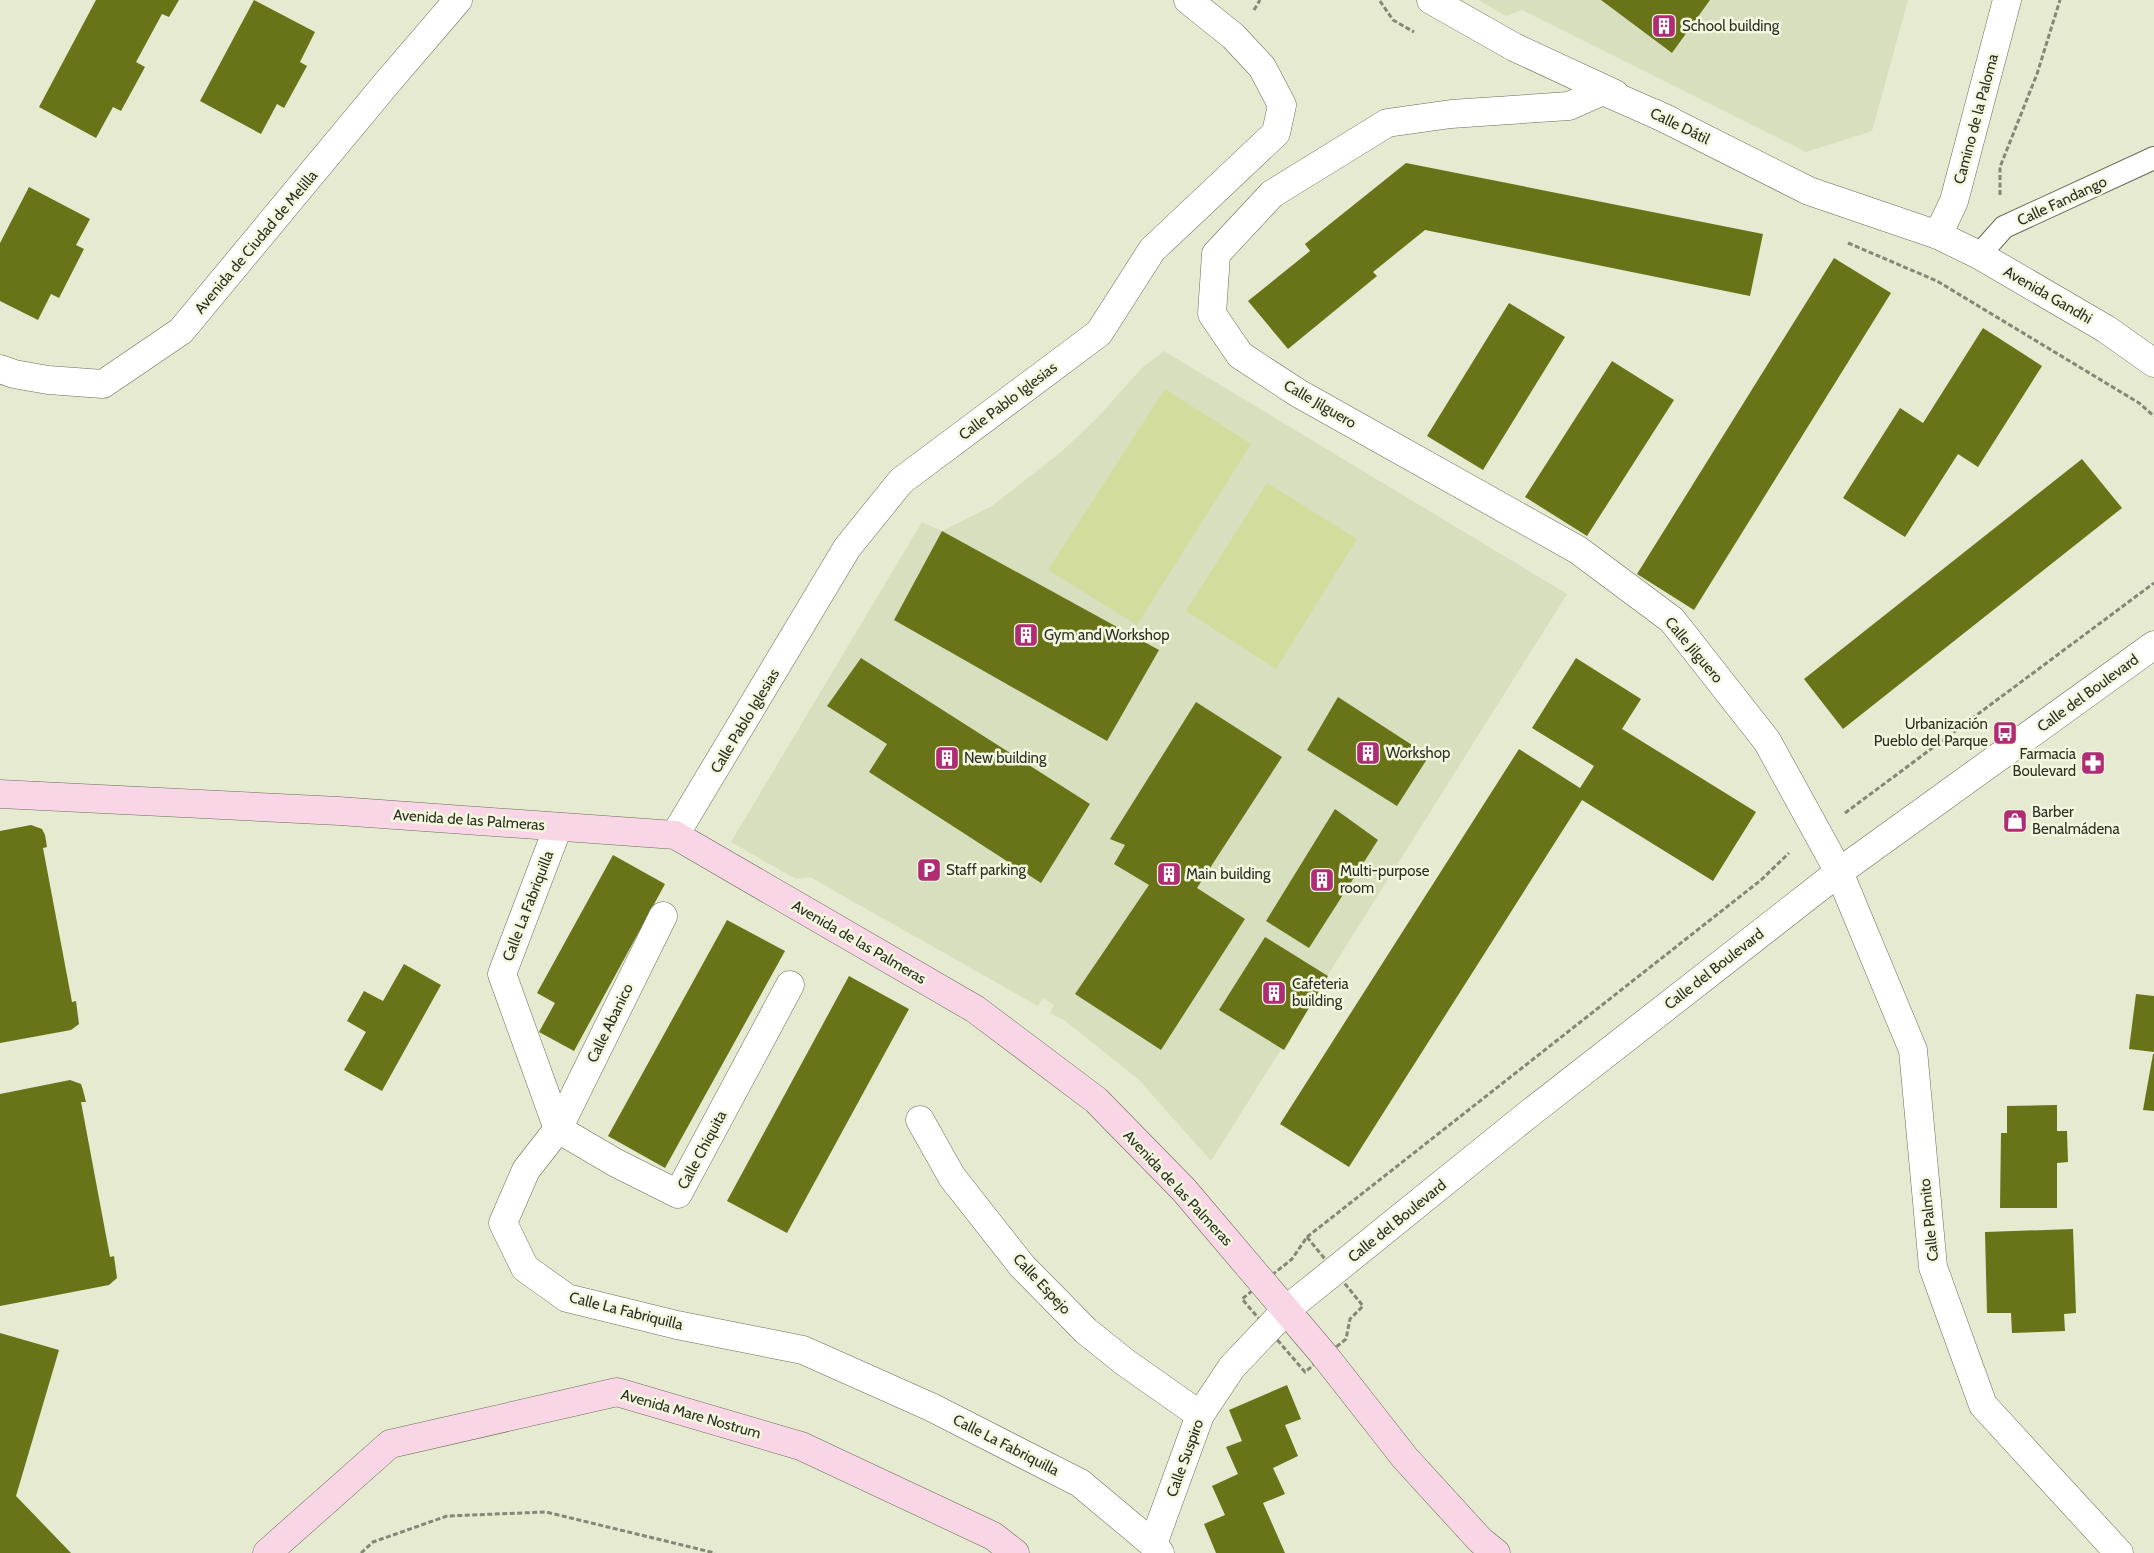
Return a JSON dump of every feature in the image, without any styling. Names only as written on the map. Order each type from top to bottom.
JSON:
[{"type":"street","name":"Avenida de Ciudad de Melilla","points":[[0,369],[14,374],[48,380],[103,384],[181,331],[458,0]]},
{"type":"street","name":"Calle Pablo Iglesias","points":[[675,835],[847,548],[901,481],[1099,333],[1152,250],[1276,133],[1282,105],[1262,67],[1233,36],[1188,0]]},
{"type":"street","name":"Calle Dátil","points":[[1431,0],[1514,47],[1671,121],[1809,191],[1938,235]]},
{"type":"street","name":"Camino de la Paloma","points":[[1938,235],[1954,201],[2007,0]]},
{"type":"street","name":"Calle Jilguero","points":[[1671,121],[1603,91],[1569,106],[1451,114],[1387,123],[1272,194],[1216,254],[1212,314],[1240,356],[1306,397],[1578,550],[1672,620],[1766,741],[1838,872]]},
{"type":"street","name":"Avenida Gandhi","points":[[1938,235],[1979,255],[2106,329],[2154,363]]},
{"type":"street","name":"Calle del Boulevard","points":[[1286,1310],[1530,1113],[1838,872],[2154,645]]},
{"type":"street","name":"Avenida de las Palmeras","points":[[0,794],[339,811],[675,835],[975,1009],[1096,1100],[1184,1190],[1286,1310],[1405,1458],[1480,1540],[1496,1553]]},
{"type":"street","name":"Calle La Fabriquilla","points":[[558,827],[502,974],[558,1129],[526,1170],[503,1223],[525,1268],[566,1298],[677,1324],[803,1350],[931,1407],[1080,1483],[1156,1549]]},
{"type":"street","name":"Calle Palmito","points":[[1838,872],[1913,1050],[1933,1267],[1983,1405],[2119,1553]]},
{"type":"street","name":"Calle Abanico","points":[[558,1129],[663,916]]},
{"type":"street","name":"Calle Chiquita","points":[[558,1129],[616,1163],[678,1194],[790,985]]},
{"type":"street","name":"Calle Espejo","points":[[920,1120],[952,1177],[1022,1266],[1086,1331],[1126,1363],[1200,1415]]},
{"type":"street","name":"Calle Suspiro","points":[[1156,1549],[1200,1415],[1232,1367],[1286,1310]]},
{"type":"street","name":"Avenida Mare Nostrum","points":[[267,1553],[390,1444],[618,1392],[802,1446],[993,1536],[1015,1553]]},
{"type":"lane","name":"Calle Fandango","points":[[1979,255],[2004,227],[2154,158]]},
{"type":"path","points":[[2037,74],[2060,0]]},
{"type":"path","points":[[1846,242],[1937,281],[2139,403],[2154,416]]},
{"type":"path","points":[[1307,1237],[1761,880],[1784,856],[1818,834],[2154,582]]},
{"type":"path","points":[[361,1553],[373,1542],[447,1516],[546,1512],[715,1553]]},
{"type":"shaded area","points":[[1478,0],[1908,0],[1872,131],[1806,152],[1522,10],[1506,16]]},
{"type":"shaded area","points":[[1164,351],[1567,594],[1211,1161],[1138,1079],[1064,1020],[1050,1013],[1054,1005],[1043,998],[1038,1006],[810,877],[796,879],[731,842],[922,522],[942,531],[992,506],[1060,453],[1096,419],[1142,368]]},
{"type":"green space","points":[[1165,389],[1251,444],[1137,625],[1048,570]]},
{"type":"green space","points":[[1267,483],[1357,539],[1276,669],[1186,611]]},
{"type":"building","points":[[96,0],[179,0],[169,17],[162,14],[136,62],[145,67],[121,111],[113,107],[96,138],[39,107]]},
{"type":"building","points":[[254,0],[315,32],[300,62],[307,66],[284,108],[277,104],[261,134],[200,101]]},
{"type":"building","name":"School building","points":[[1601,0],[1710,0],[1672,53]]},
{"type":"building","points":[[1406,163],[1763,234],[1750,296],[1425,230],[1373,272],[1377,276],[1288,349],[1248,301],[1310,251],[1305,244]]},
{"type":"building","points":[[29,187],[90,219],[76,245],[84,249],[59,298],[51,294],[38,320],[0,301],[0,243]]},
{"type":"building","points":[[1834,258],[1891,293],[1694,610],[1637,574]]},
{"type":"building","points":[[1509,303],[1565,337],[1483,470],[1427,436]]},
{"type":"building","points":[[1983,328],[2042,366],[1978,467],[1958,454],[1905,537],[1843,498],[1900,408],[1923,423]]},
{"type":"building","points":[[1612,361],[1674,400],[1587,536],[1525,497]]},
{"type":"building","points":[[2082,459],[2122,508],[1843,729],[1804,679]]},
{"type":"building","name":"Gym and Workshop","points":[[942,531],[1159,650],[1107,741],[894,620]]},
{"type":"building","name":"New building","points":[[861,658],[1090,804],[1041,883],[869,772],[887,744],[827,706]]},
{"type":"building","points":[[1576,658],[1641,699],[1622,729],[1756,812],[1713,881],[1582,800],[1349,1167],[1280,1124],[1519,749],[1580,788],[1594,766],[1532,728]]},
{"type":"building","name":"Workshop","points":[[1338,697],[1429,756],[1397,806],[1307,750]]},
{"type":"building","name":"Main building","points":[[1196,702],[1282,757],[1197,888],[1245,919],[1161,1050],[1075,994],[1149,885],[1114,864],[1125,845],[1110,839]]},
{"type":"building","name":"Multi-purpose room","points":[[1335,809],[1378,840],[1309,948],[1266,921]]},
{"type":"building","points":[[31,825],[42,829],[45,835],[47,847],[43,848],[72,1002],[76,1001],[79,1024],[71,1030],[0,1043],[0,831]]},
{"type":"building","points":[[613,855],[665,884],[574,1051],[539,1032],[555,1003],[537,993]]},
{"type":"building","points":[[727,920],[785,951],[665,1168],[608,1136]]},
{"type":"building","name":"Cafeteria building","points":[[1265,937],[1328,976],[1284,1050],[1219,1010]]},
{"type":"building","points":[[404,964],[441,985],[382,1091],[344,1070],[366,1032],[347,1021],[364,991],[383,1001]]},
{"type":"building","points":[[849,976],[909,1009],[787,1233],[727,1201]]},
{"type":"building","points":[[2136,994],[2154,996],[2154,1052],[2129,1049]]},
{"type":"building","points":[[2154,1054],[2154,1111],[2143,1110]]},
{"type":"building","points":[[70,1080],[81,1084],[86,1102],[81,1102],[110,1257],[114,1256],[117,1278],[109,1285],[0,1306],[0,1094]]},
{"type":"building","points":[[2057,1105],[2057,1131],[2067,1131],[2068,1162],[2057,1163],[2057,1208],[2000,1208],[2001,1133],[2007,1133],[2007,1106]]},
{"type":"building","points":[[2073,1229],[2076,1313],[2064,1314],[2065,1331],[2012,1333],[2011,1313],[1987,1313],[1985,1232]]},
{"type":"building","points":[[0,1333],[59,1350],[16,1496],[71,1553],[0,1553]]},
{"type":"building","points":[[1287,1385],[1301,1419],[1285,1425],[1298,1456],[1273,1468],[1285,1494],[1263,1503],[1285,1553],[1216,1553],[1204,1524],[1225,1515],[1212,1486],[1238,1474],[1226,1447],[1242,1441],[1229,1410]]},
{"type":"place","name":"School building","points":[[1664,26]]},
{"type":"place","name":"Gym and Workshop","points":[[1026,635]]},
{"type":"place","name":"Urbanización Pueblo del Parque","points":[[2005,733]]},
{"type":"place","name":"Workshop","points":[[1368,753]]},
{"type":"place","name":"New building","points":[[947,758]]},
{"type":"place","name":"Farmacia Boulevard","points":[[2093,763]]},
{"type":"place","name":"Barber Benalmádena","points":[[2015,821]]},
{"type":"place","name":"Staff parking","points":[[929,870]]},
{"type":"place","name":"Main building","points":[[1169,874]]},
{"type":"place","name":"Multi-purpose room","points":[[1322,880]]},
{"type":"place","name":"Cafeteria building","points":[[1274,993]]}]
